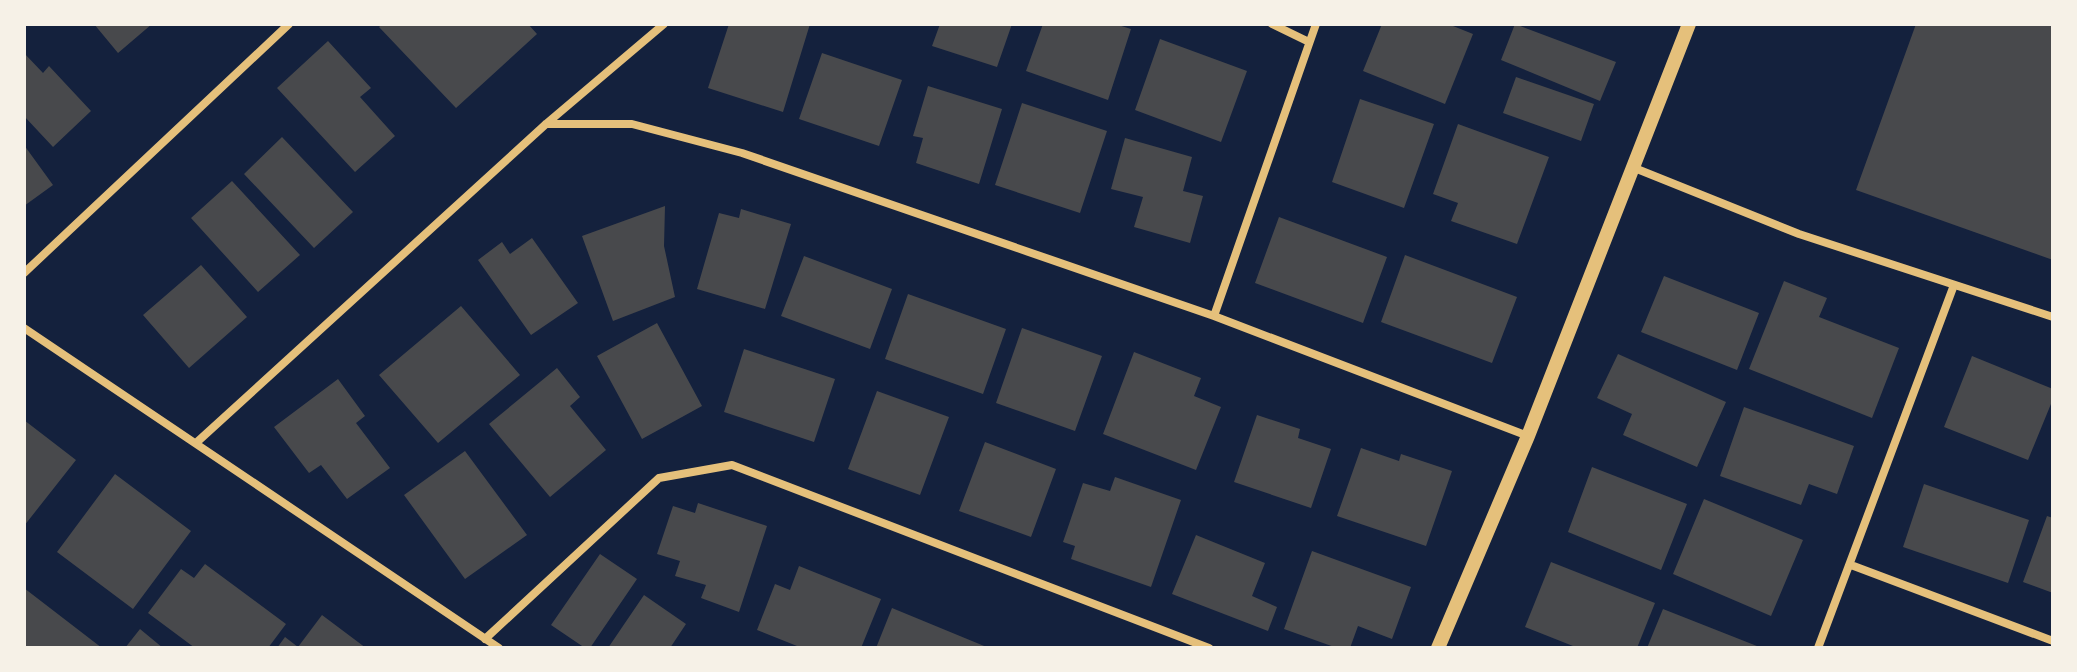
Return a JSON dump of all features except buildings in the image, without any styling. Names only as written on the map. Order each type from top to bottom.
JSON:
[{"type":"street","points":[[24,273],[289,24]]},
{"type":"street","points":[[196,443],[546,124],[664,24]]},
{"type":"street","points":[[1272,24],[1309,42]]},
{"type":"street","points":[[1214,316],[1316,24]]},
{"type":"street","points":[[1438,648],[1528,436],[1689,24]]},
{"type":"street","points":[[546,124],[632,124],[742,153],[1214,316],[1528,436]]},
{"type":"street","points":[[1632,167],[1799,234],[2053,317]]},
{"type":"street","points":[[1818,648],[1954,285]]},
{"type":"street","points":[[24,328],[499,648]]},
{"type":"street","points":[[485,639],[659,478],[732,465],[1209,648]]},
{"type":"street","points":[[1851,565],[2053,641]]}]
